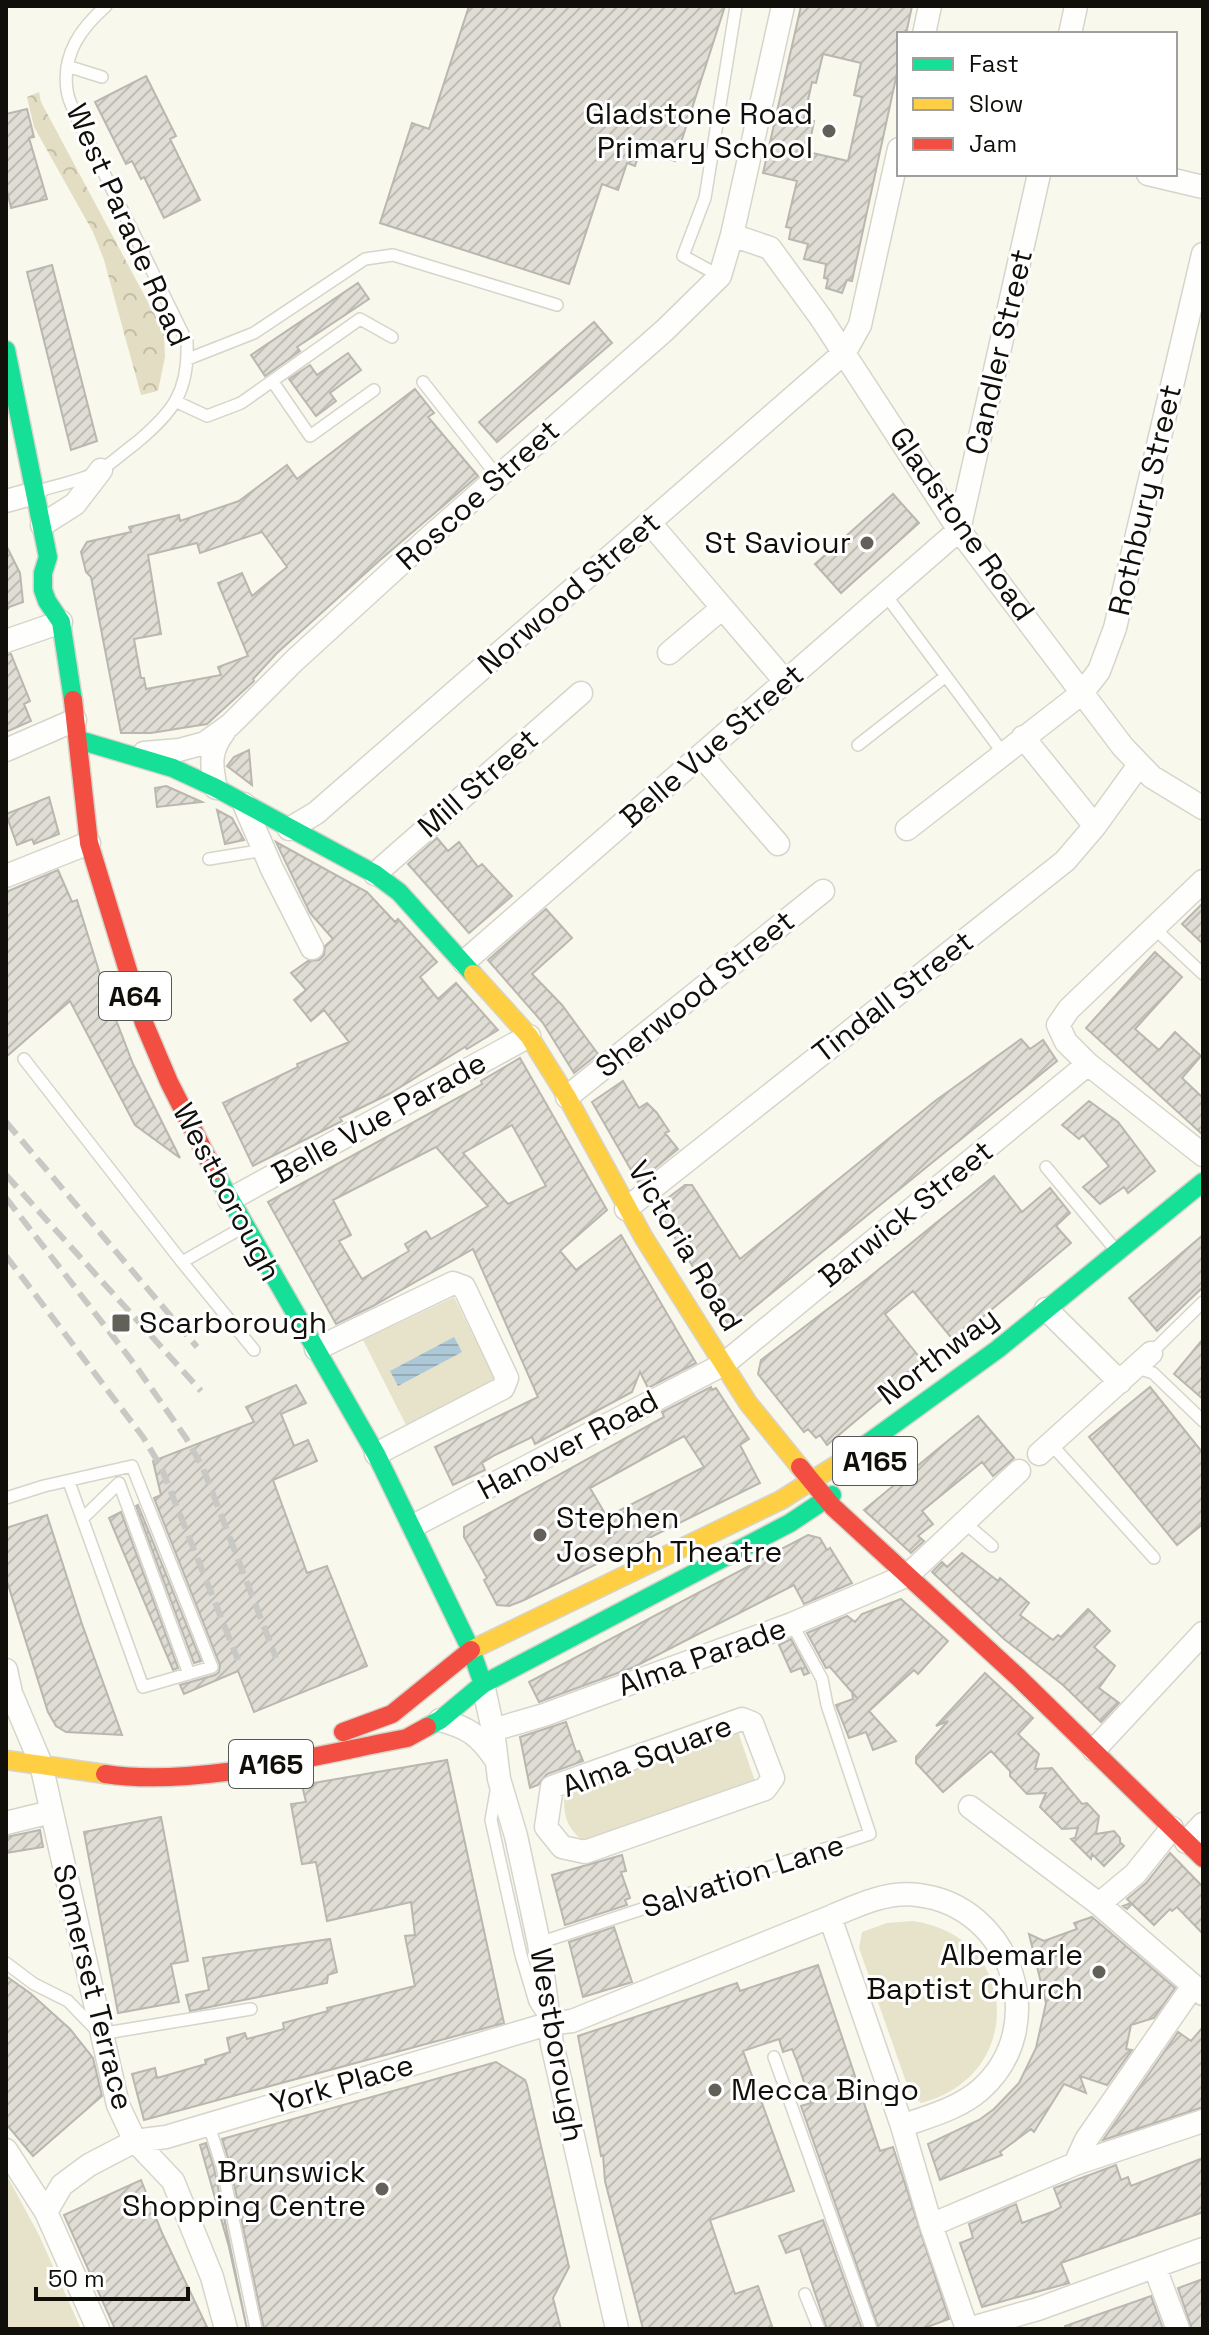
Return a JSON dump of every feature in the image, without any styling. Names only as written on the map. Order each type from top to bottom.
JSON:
[{"type":"main road","name":"A64","points":[[6,350],[42,525],[55,563],[41,573],[48,603],[62,611],[77,730]]},
{"type":"main road","name":"Victoria Road","points":[[77,730],[216,788],[375,874],[399,892],[529,1036],[567,1097],[626,1209],[748,1403],[812,1482],[1203,1858]]},
{"type":"main road","name":"Westborough","points":[[77,730],[89,843],[144,1023],[187,1105],[229,1200],[376,1454],[413,1526],[471,1650],[483,1684]]},
{"type":"main road","name":"Northway","points":[[471,1650],[781,1500],[812,1482],[1053,1316],[1117,1252],[1203,1182]]},
{"type":"main road","name":"Northway","points":[[889,1450],[1053,1316],[1203,1203]]},
{"type":"main road","name":"A165","points":[[6,1760],[123,1777],[210,1774],[407,1738],[440,1720],[483,1684],[790,1523],[844,1485]]},
{"type":"main road","name":"A165","points":[[326,1735],[366,1725],[392,1714],[471,1650]]},
{"type":"main road","name":"A165","points":[[41,1764],[129,1757]]},
{"type":"street","name":"Roscoe Street","points":[[131,754],[179,750],[205,743],[230,725],[295,660],[665,330],[720,276],[783,6]]},
{"type":"street","points":[[924,32],[930,6]]},
{"type":"street","points":[[1070,32],[1076,6]]},
{"type":"street","points":[[845,352],[860,325],[897,158]]},
{"type":"street","name":"Candler Street","points":[[959,530],[1039,176]]},
{"type":"street","points":[[1156,176],[1203,187]]},
{"type":"street","name":"Gladstone Road","points":[[732,235],[770,248],[845,352],[959,530],[1139,765],[1169,789],[1203,808]]},
{"type":"street","name":"Rothbury Street","points":[[1082,693],[1099,671],[1115,628],[1203,254]]},
{"type":"street","name":"Norwood Street","points":[[289,829],[316,813],[845,352]]},
{"type":"street","name":"West Parade Road","points":[[42,525],[75,504],[101,470]]},
{"type":"street","points":[[8,497],[35,493]]},
{"type":"street","points":[[650,523],[785,681]]},
{"type":"street","name":"Belle Vue Street","points":[[464,962],[959,530]]},
{"type":"street","points":[[669,653],[721,609]]},
{"type":"street","points":[[6,641],[62,611]]},
{"type":"street","name":"Mill Street","points":[[375,874],[581,693]]},
{"type":"street","points":[[907,829],[1082,693]]},
{"type":"street","points":[[216,788],[210,765],[220,738],[230,725]]},
{"type":"street","points":[[6,750],[77,730]]},
{"type":"street","points":[[1023,737],[1095,826]]},
{"type":"street","points":[[701,755],[778,844]]},
{"type":"street","name":"Tindall Street","points":[[626,1209],[1065,861],[1139,765]]},
{"type":"street","points":[[244,804],[312,948]]},
{"type":"street","points":[[6,876],[89,843]]},
{"type":"street","points":[[1203,881],[1069,1009],[1058,1025],[1066,1042],[1088,1064],[1203,1155]]},
{"type":"street","name":"Sherwood Street","points":[[567,1097],[823,891]]},
{"type":"street","name":"Belle Vue Parade","points":[[229,1200],[529,1036]]},
{"type":"street","name":"Barwick Street","points":[[724,1364],[1088,1064]]},
{"type":"street","points":[[316,1349],[453,1283],[464,1287],[507,1378],[507,1384],[376,1454]]},
{"type":"street","points":[[1044,1449],[1135,1367],[1053,1316]]},
{"type":"street","name":"Hanover Road","points":[[413,1526],[724,1364]]},
{"type":"street","points":[[908,1575],[1019,1471]]},
{"type":"street","name":"Alma Parade","points":[[493,1730],[544,1715],[792,1624],[908,1575]]},
{"type":"street","points":[[1094,1750],[1203,1633]]},
{"type":"street","name":"Somerset Terrace","points":[[7,1679],[41,1764],[118,2105],[135,2141],[173,2181],[212,2277],[226,2329]]},
{"type":"street","name":"Westborough","points":[[483,1684],[498,1770],[539,1943],[548,2024],[617,2329]]},
{"type":"street","name":"Alma Square","points":[[742,1719],[752,1723],[773,1778],[765,1789],[585,1852],[562,1847],[546,1827],[552,1787],[742,1719]]},
{"type":"street","name":"Westborough","points":[[440,1720],[467,1728],[484,1743],[498,1770]]},
{"type":"street","points":[[970,1807],[1099,1904],[1198,1990],[1086,2140],[1075,2164]]},
{"type":"street","points":[[6,1823],[51,1812]]},
{"type":"street","points":[[1099,1904],[1179,1835],[1203,1824]]},
{"type":"street","name":"Alma Square","points":[[516,1836],[546,1827]]},
{"type":"street","name":"York Place","points":[[46,2212],[62,2185],[89,2165],[135,2141],[166,2137],[548,2024],[572,2021],[882,1896],[899,1894],[933,1897],[956,1906],[978,1920],[1000,1946],[1011,1969],[1017,1994],[1014,2035],[1001,2065],[980,2090],[953,2108],[902,2126]]},
{"type":"street","points":[[830,1917],[968,2329],[1041,2319],[1203,2249]]},
{"type":"street","points":[[931,2225],[1075,2164],[1203,2121]]},
{"type":"street","points":[[6,2150],[46,2212],[98,2329]]},
{"type":"street","points":[[1155,2268],[1178,2329]]},
{"type":"lane","name":"West Parade Road","points":[[35,493],[101,470],[147,434],[177,402],[186,375],[187,342],[78,120],[67,91],[67,66],[75,39],[106,6]]},
{"type":"lane","points":[[720,276],[683,256],[705,198],[736,6]]},
{"type":"lane","points":[[67,66],[102,77]]},
{"type":"lane","points":[[188,359],[254,333],[365,259],[393,255],[557,305]]},
{"type":"lane","points":[[177,402],[207,416],[241,403],[360,319],[392,337]]},
{"type":"lane","points":[[273,382],[310,436],[374,390]]},
{"type":"lane","points":[[423,382],[498,477]]},
{"type":"lane","points":[[885,594],[1003,753]]},
{"type":"lane","points":[[858,745],[946,676]]},
{"type":"lane","points":[[209,859],[264,850]]},
{"type":"lane","points":[[1154,928],[1203,974]]},
{"type":"lane","points":[[24,1059],[254,1350]]},
{"type":"lane","points":[[1046,1167],[1117,1252]]},
{"type":"lane","points":[[182,1262],[244,1227]]},
{"type":"lane","points":[[1203,1302],[1135,1367],[1153,1373],[1203,1421]]},
{"type":"lane","points":[[1044,1449],[1154,1558]]},
{"type":"lane","points":[[6,1498],[69,1482],[114,1471],[132,1466],[212,1667],[143,1687],[69,1482]]},
{"type":"lane","points":[[114,1471],[189,1674]]},
{"type":"lane","points":[[83,1518],[119,1483]]},
{"type":"lane","points":[[963,1521],[992,1546]]},
{"type":"lane","name":"Salvation Lane","points":[[539,1943],[870,1834],[827,1705],[822,1679],[792,1624]]},
{"type":"lane","points":[[498,1770],[491,1820],[521,1955],[535,2002],[548,2024]]},
{"type":"lane","points":[[6,1963],[34,1984],[68,2001],[100,2034],[251,2009]]},
{"type":"lane","points":[[774,2057],[871,2329]]},
{"type":"lane","points":[[201,2125],[212,2135],[222,2166],[256,2329]]},
{"type":"lane","points":[[805,2294],[819,2329]]},
{"type":"green space","points":[[39,92],[41,102],[164,332],[165,357],[158,391],[141,395],[104,260],[93,232],[34,127],[27,97]]},
{"type":"shaded area","points":[[454,1297],[496,1381],[406,1425],[363,1340]]},
{"type":"shaded area","points":[[737,1729],[756,1784],[595,1838],[582,1840],[569,1824],[564,1806],[565,1792]]},
{"type":"shaded area","points":[[913,1921],[949,1932],[975,1952],[991,1978],[997,2008],[993,2038],[979,2066],[955,2088],[921,2103],[910,2093],[859,1948],[862,1932],[887,1923]]},
{"type":"shaded area","points":[[6,2174],[39,2235],[81,2329],[6,2329]]},
{"type":"water","points":[[454,1337],[462,1352],[398,1386],[390,1371]]},
{"type":"building","points":[[469,6],[725,6],[675,161],[640,150],[635,166],[627,163],[618,190],[602,184],[569,284],[380,223],[412,123],[429,129]]},
{"type":"building","name":"Gladstone Road Primary School","points":[[801,6],[912,6],[906,32],[897,32],[897,73],[852,281],[847,280],[842,293],[826,288],[826,264],[804,259],[808,244],[789,239],[791,228],[786,227],[797,181],[763,173]],"holes":[[[823,54],[861,63],[854,95],[862,97],[848,161],[808,152],[814,121],[804,118],[812,82],[816,83]]]},
{"type":"building","points":[[146,76],[176,136],[170,139],[200,200],[164,218],[144,177],[141,179],[132,161],[126,164],[95,102]]},
{"type":"building","points":[[27,109],[34,137],[29,138],[47,199],[11,208],[6,186],[6,114]]},
{"type":"building","points":[[52,265],[97,441],[71,450],[27,272]]},
{"type":"building","points":[[358,283],[369,299],[297,347],[300,351],[265,376],[251,355]]},
{"type":"building","points":[[594,322],[612,343],[497,442],[479,422]]},
{"type":"building","points":[[348,353],[361,370],[330,393],[336,401],[316,416],[289,379],[310,365],[317,375]]},
{"type":"building","points":[[415,389],[434,413],[428,417],[478,476],[277,653],[254,681],[207,724],[151,733],[121,733],[91,577],[86,572],[81,552],[87,542],[131,532],[129,527],[179,515],[180,521],[239,501],[287,465],[297,479]],"holes":[[[262,532],[287,567],[252,596],[242,573],[218,583],[248,656],[218,667],[221,675],[146,689],[134,639],[161,634],[148,555],[197,543],[200,553]]]},
{"type":"building","name":"St Saviour","points":[[893,494],[919,523],[841,593],[815,564]]},
{"type":"building","points":[[6,545],[20,573],[23,602],[9,607],[6,612]]},
{"type":"building","points":[[11,654],[30,701],[24,704],[31,721],[6,732],[6,655]]},
{"type":"building","points":[[249,750],[252,785],[227,766],[234,757]]},
{"type":"building","points":[[166,786],[202,802],[157,807],[155,788]]},
{"type":"building","points":[[49,797],[59,834],[34,844],[32,839],[17,845],[6,814]]},
{"type":"building","points":[[217,810],[232,818],[244,840],[225,844]]},
{"type":"building","points":[[437,838],[448,851],[459,842],[478,867],[482,864],[512,896],[469,933],[408,864]]},
{"type":"building","points":[[276,842],[367,892],[395,922],[398,919],[437,962],[420,977],[438,999],[456,983],[498,1030],[389,1094],[340,1118],[342,1121],[253,1166],[223,1103],[298,1067],[297,1064],[349,1042],[324,1010],[311,1021],[294,1000],[306,990],[291,973],[308,961],[319,960],[324,955],[325,946],[333,939],[310,913]]},
{"type":"building","points":[[58,870],[72,902],[77,900],[106,994],[133,1064],[180,1158],[135,1125],[70,1001],[6,1057],[6,892]]},
{"type":"building","points":[[1203,903],[1203,944],[1182,924]]},
{"type":"building","points":[[546,909],[572,938],[532,974],[562,1005],[598,1054],[574,1073],[543,1023],[488,960]]},
{"type":"building","points":[[1155,952],[1182,977],[1135,1029],[1159,1050],[1175,1032],[1201,1056],[1182,1078],[1203,1098],[1203,1135],[1086,1028]]},
{"type":"building","points":[[1021,1039],[1030,1049],[1043,1040],[1057,1061],[730,1327],[656,1207],[685,1185],[692,1185],[740,1259],[935,1101]]},
{"type":"building","points":[[520,1058],[607,1210],[560,1251],[576,1270],[621,1235],[696,1363],[648,1388],[640,1372],[632,1392],[535,1444],[532,1437],[495,1455],[482,1463],[485,1470],[453,1485],[435,1447],[538,1397],[473,1249],[336,1324],[268,1202],[465,1094],[482,1084],[481,1081]],"holes":[[[512,1125],[546,1186],[508,1204],[463,1153]],[[436,1147],[488,1206],[431,1239],[426,1231],[405,1244],[409,1251],[362,1279],[339,1241],[351,1235],[333,1200]]]},
{"type":"building","points":[[623,1081],[639,1108],[647,1103],[657,1113],[669,1131],[665,1133],[678,1149],[638,1182],[592,1102]]},
{"type":"building","points":[[1089,1101],[1118,1122],[1155,1171],[1128,1193],[1124,1187],[1100,1204],[1083,1187],[1109,1166],[1083,1135],[1079,1139],[1062,1125]]},
{"type":"building","points":[[994,1176],[1022,1212],[1050,1188],[1070,1213],[1056,1226],[1071,1243],[954,1341],[913,1291],[885,1314],[924,1363],[827,1445],[820,1435],[816,1438],[808,1429],[804,1432],[758,1374],[761,1360]]},
{"type":"building","points":[[1203,1235],[1203,1287],[1157,1331],[1129,1298]]},
{"type":"building","points":[[1203,1339],[1203,1399],[1174,1374]]},
{"type":"building","points":[[296,1385],[306,1403],[281,1414],[294,1446],[308,1440],[317,1461],[273,1480],[307,1573],[327,1566],[367,1666],[254,1712],[238,1671],[184,1694],[180,1685],[215,1675],[220,1665],[154,1498],[161,1495],[153,1461],[254,1422],[246,1407]]},
{"type":"building","points":[[711,1387],[712,1390],[716,1388],[749,1439],[740,1445],[760,1483],[522,1601],[509,1606],[497,1605],[484,1580],[487,1578],[464,1537],[464,1527],[664,1417],[662,1412]],"holes":[[[684,1436],[704,1467],[607,1517],[590,1488]]]},
{"type":"building","points":[[1150,1387],[1203,1453],[1203,1524],[1177,1545],[1089,1437]]},
{"type":"building","points":[[978,1416],[1014,1458],[993,1476],[982,1462],[922,1511],[933,1524],[918,1536],[924,1541],[911,1553],[864,1510]]},
{"type":"building","points":[[138,1505],[201,1661],[194,1663]]},
{"type":"building","points":[[121,1512],[178,1668],[173,1670],[109,1518]]},
{"type":"building","points":[[47,1515],[122,1735],[66,1732],[56,1726],[48,1712],[6,1578],[6,1528]]},
{"type":"building","points":[[808,1535],[820,1538],[827,1550],[830,1548],[852,1583],[804,1604],[794,1585],[634,1667],[539,1702],[529,1682]]},
{"type":"building","points":[[962,1553],[998,1581],[1000,1578],[1029,1603],[1020,1615],[1053,1640],[1058,1635],[1061,1637],[1088,1609],[1110,1631],[1094,1647],[1115,1666],[1099,1688],[1119,1703],[1101,1722],[1063,1685],[1004,1639],[932,1572],[942,1562],[947,1567]]},
{"type":"building","points":[[901,1599],[948,1641],[918,1674],[914,1670],[869,1711],[896,1741],[873,1750],[866,1732],[849,1738],[836,1705],[853,1699],[852,1692],[830,1667],[826,1668],[807,1633],[847,1616],[855,1622],[862,1614]]},
{"type":"building","points":[[791,1639],[809,1673],[804,1675],[801,1668],[791,1672],[779,1645]]},
{"type":"building","points":[[985,1673],[1033,1718],[1018,1734],[1039,1754],[1035,1769],[1052,1768],[1082,1804],[1087,1803],[1099,1816],[1096,1834],[1114,1831],[1120,1838],[1124,1846],[1104,1866],[1092,1854],[1091,1859],[1071,1839],[1075,1838],[1078,1828],[1062,1829],[1040,1807],[1046,1793],[1027,1794],[991,1751],[943,1792],[916,1763],[916,1757],[948,1721],[936,1726]]},
{"type":"building","points":[[566,1722],[576,1752],[579,1751],[583,1761],[547,1774],[538,1785],[530,1788],[520,1737]]},
{"type":"building","points":[[447,1760],[504,2023],[144,2120],[132,2074],[155,2068],[157,2078],[206,2064],[205,2060],[230,2052],[227,2038],[245,2033],[247,2039],[284,2029],[283,2023],[328,2011],[327,2008],[415,1986],[405,1936],[415,1935],[411,1902],[327,1921],[316,1862],[302,1864],[291,1804],[306,1802],[302,1785]]},
{"type":"building","points":[[161,1817],[188,1961],[171,1964],[179,2002],[118,2013],[84,1832]]},
{"type":"building","points":[[40,1830],[43,1847],[6,1853],[6,1837]]},
{"type":"building","points":[[1170,1853],[1203,1887],[1203,1934],[1177,1907],[1172,1911],[1170,1909],[1154,1925],[1132,1904],[1127,1909],[1123,1906],[1131,1903],[1127,1899],[1146,1883]]},
{"type":"building","points":[[622,1855],[626,1871],[621,1872],[630,1898],[625,1900],[627,1905],[565,1925],[552,1875]]},
{"type":"building","points":[[1092,1917],[1175,1988],[1154,2018],[1131,2025],[1126,2049],[1132,2050],[1107,2085],[1080,2076],[1086,2093],[1064,2084],[1034,2132],[1031,2129],[1000,2152],[1002,2155],[940,2180],[928,2144],[979,2120],[994,2109],[1019,2083],[1036,2048],[1046,2003],[1029,1934],[1044,1941],[1077,1929],[1074,1923]]},
{"type":"building","points":[[614,1927],[632,1982],[583,1997],[569,1942]]},
{"type":"building","points":[[330,1939],[337,1972],[328,1975],[327,1983],[190,2011],[186,1995],[209,1990],[203,1958]]},
{"type":"building","points":[[818,1965],[880,2151],[893,2147],[949,2319],[922,2329],[879,2329],[801,2106],[811,2103],[798,2064],[792,2049],[783,2052],[779,2039],[743,2051],[794,2191],[710,2220],[735,2294],[758,2286],[773,2329],[643,2329],[605,2181],[603,2155],[578,2036],[737,1983],[740,1991]]},
{"type":"building","points":[[6,1976],[70,2029],[93,2058],[102,2096],[33,2156],[6,2124]]},
{"type":"building","points":[[1203,2027],[1203,2107],[1103,2140],[1178,2032],[1191,2041]]},
{"type":"building","name":"Brunswick Shopping Centre","points":[[496,2062],[525,2080],[527,2085],[569,2267],[553,2298],[561,2329],[264,2329],[230,2164],[222,2139]]},
{"type":"building","points":[[206,2143],[214,2168],[247,2329],[229,2247],[200,2145]]},
{"type":"building","points":[[1203,2158],[1203,2212],[1061,2263],[1069,2283],[982,2307],[960,2243],[973,2238],[969,2224],[1016,2204],[1022,2223],[1052,2212],[1061,2207],[1054,2188],[1116,2165],[1121,2180],[1128,2177],[1131,2186]]},
{"type":"building","points":[[141,2180],[162,2233],[208,2329],[115,2329],[64,2215]]},
{"type":"building","points":[[823,2220],[862,2329],[827,2329],[800,2248],[786,2253],[779,2236]]},
{"type":"building","points":[[1203,2279],[1203,2329],[1192,2329],[1178,2288]]},
{"type":"building","points":[[1151,2296],[1163,2329],[1066,2329],[1065,2326]]},
{"type":"railway","points":[[6,1122],[197,1347]]},
{"type":"railway","points":[[6,1175],[201,1391]]},
{"type":"railway","points":[[6,1198],[135,1365],[186,1438],[203,1468],[276,1658]]},
{"type":"railway","points":[[6,1256],[143,1437],[161,1467],[238,1660]]},
{"type":"traffic: fast","points":[[6,350],[48,557],[43,573],[43,590],[61,622],[73,700]]},
{"type":"traffic: fast","points":[[79,740],[173,768],[375,874],[399,892],[473,974]]},
{"type":"traffic: fast","points":[[214,1171],[376,1454],[471,1650],[483,1684],[427,1727]]},
{"type":"traffic: fast","points":[[846,1459],[998,1349],[1203,1182]]},
{"type":"traffic: fast","points":[[483,1684],[790,1523],[832,1495]]},
{"type":"traffic: slow","points":[[473,974],[529,1036],[567,1097],[644,1238],[748,1403],[800,1467]]},
{"type":"traffic: slow","points":[[471,1650],[781,1500],[846,1459]]},
{"type":"traffic: slow","points":[[6,1760],[105,1774]]},
{"type":"traffic: jam","points":[[73,700],[89,843],[144,1023],[169,1082],[214,1171]]},
{"type":"traffic: jam","points":[[800,1467],[833,1507],[1018,1677],[1203,1858]]},
{"type":"traffic: jam","points":[[343,1732],[392,1714],[471,1650]]},
{"type":"traffic: jam","points":[[105,1774],[178,1777],[256,1768],[407,1738],[427,1727]]},
{"type":"place","name":"Gladstone Road Primary School","points":[[829,131]]},
{"type":"place","name":"St Saviour","points":[[867,543]]},
{"type":"place","name":"Scarborough","points":[[121,1323]]},
{"type":"place","name":"Stephen Joseph Theatre","points":[[540,1535]]},
{"type":"place","name":"Albemarle Baptist Church","points":[[1099,1972]]},
{"type":"place","name":"Mecca Bingo","points":[[715,2090]]},
{"type":"place","name":"Brunswick Shopping Centre","points":[[382,2189]]}]
